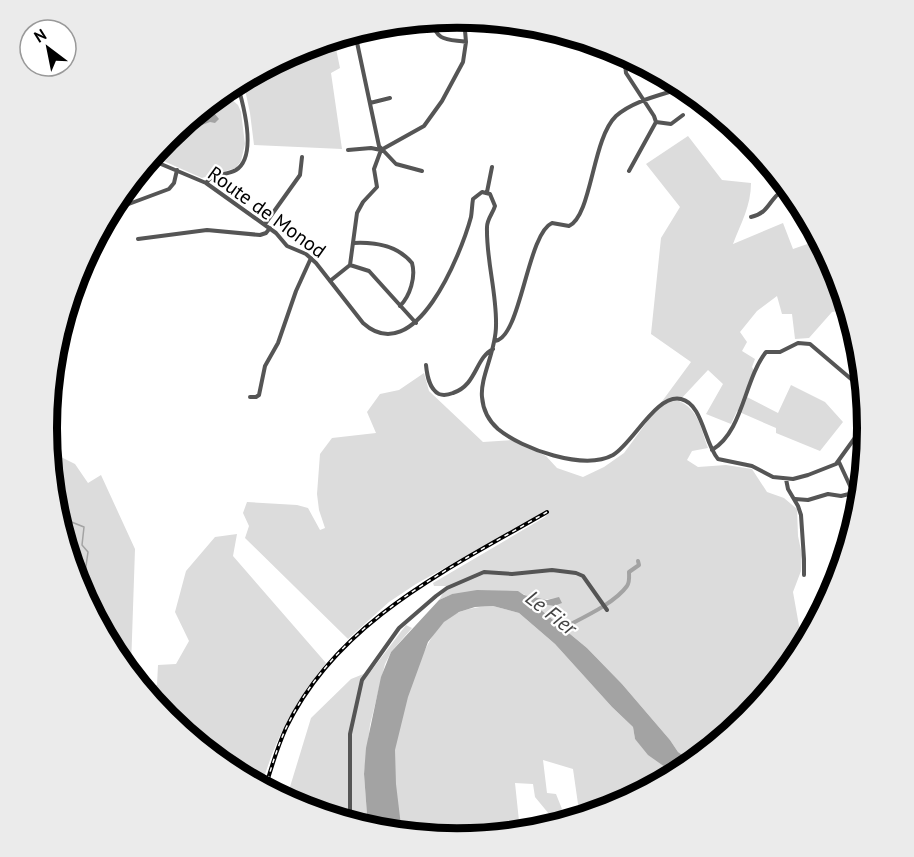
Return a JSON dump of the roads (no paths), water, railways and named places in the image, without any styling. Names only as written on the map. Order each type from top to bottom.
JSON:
[{"type":"street","points":[[381,150],[419,129],[430,119],[461,66],[466,42],[465,28]]},
{"type":"street","points":[[433,29],[440,37],[466,42]]},
{"type":"street","points":[[330,281],[350,266],[358,209],[376,186],[375,166],[381,150],[357,41]]},
{"type":"street","points":[[625,68],[656,122]]},
{"type":"street","points":[[495,341],[502,338],[513,318],[543,231],[550,223],[567,227],[575,222],[582,207],[604,132],[622,112],[644,100],[672,91]]},
{"type":"street","points":[[206,183],[215,175],[237,170],[244,160],[248,131],[239,93]]},
{"type":"street","points":[[370,103],[390,98]]},
{"type":"street","points":[[656,122],[670,124],[683,115]]},
{"type":"street","points":[[629,171],[656,122]]},
{"type":"street","points":[[348,150],[371,148],[381,150],[399,166],[422,171]]},
{"type":"street","points":[[265,224],[300,175],[302,157]]},
{"type":"street","name":"Route de Monod","points":[[158,163],[206,183],[265,224],[287,246],[311,258],[363,323],[372,330],[385,334],[397,333],[416,323]]},
{"type":"street","points":[[487,192],[492,167]]},
{"type":"street","points":[[124,206],[169,189],[174,183],[177,170]]},
{"type":"street","points":[[350,266],[369,271],[416,323],[446,280],[470,218],[473,199],[479,193],[487,192],[492,195],[495,204],[487,227],[496,320],[494,349],[482,386],[484,410],[497,428],[524,444],[550,454],[593,460],[606,458],[622,449],[661,404],[677,398],[687,401],[696,410],[712,450],[719,460],[749,465],[770,476],[786,479],[808,476],[832,467],[857,436]]},
{"type":"street","points":[[751,217],[763,213],[776,195],[780,193]]},
{"type":"street","points":[[138,239],[207,230],[260,235],[266,233],[270,228]]},
{"type":"street","points":[[354,243],[370,243],[394,249],[412,263],[412,282],[400,306]]},
{"type":"street","points":[[250,397],[259,395],[265,366],[278,342],[296,291],[311,258]]},
{"type":"street","points":[[712,450],[720,444],[731,429],[765,353],[780,352],[798,343],[810,344],[854,382]]},
{"type":"street","points":[[426,365],[433,389],[439,394],[447,395],[466,387],[487,353],[494,349]]},
{"type":"street","points":[[795,500],[808,500],[828,494],[841,496],[849,494],[851,488],[838,462]]},
{"type":"street","points":[[786,479],[788,489],[801,515],[804,575]]},
{"type":"street","points":[[350,814],[350,734],[362,680],[399,628],[436,596],[447,588],[484,572],[512,574],[552,570],[583,576],[604,607]]},
{"type":"waterway","points":[[68,521],[84,527],[82,545],[88,552],[85,575]]},
{"type":"waterway","name":"Le Fier","points":[[565,627],[599,609],[622,592],[629,583],[629,572],[639,565],[638,561]]},
{"type":"railway","points":[[267,780],[286,728],[308,690],[335,657],[366,627],[435,577],[547,512]]}]
